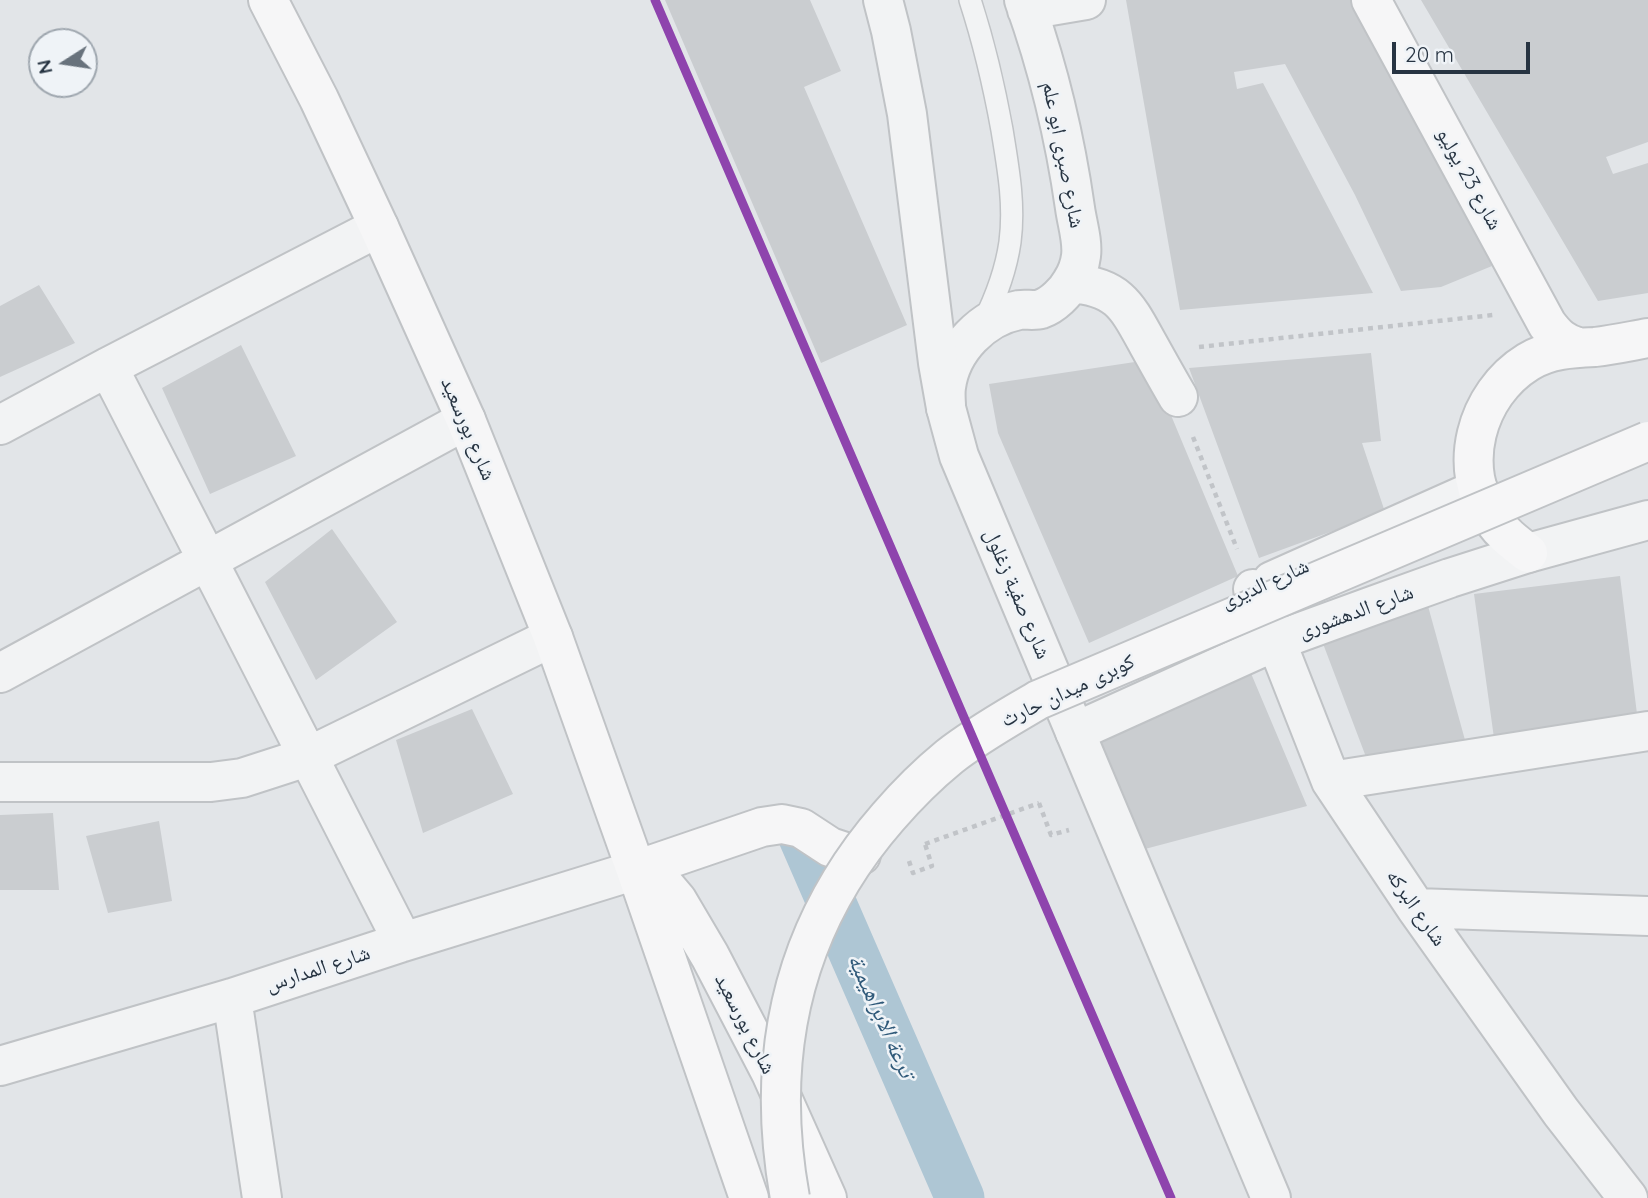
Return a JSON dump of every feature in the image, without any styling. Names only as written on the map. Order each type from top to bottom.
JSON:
[{"type":"main road","name":"شارع بورسعيد","points":[[268,0],[379,227],[466,420],[553,637],[749,1198]]},
{"type":"main road","name":"شارع 23 يوليو","points":[[1371,0],[1546,324],[1566,343],[1578,347]]},
{"type":"main road","points":[[1528,552],[1508,538],[1491,518],[1478,489],[1474,470],[1474,444],[1480,419],[1492,396],[1508,376],[1529,361],[1553,351],[1648,338]]},
{"type":"main road","name":"كوبرى ميدان حارث","points":[[790,1198],[781,1125],[781,1076],[787,1027],[798,974],[817,924],[843,876],[874,833],[909,793],[948,757],[1038,700],[1648,441]]},
{"type":"main road","points":[[636,870],[762,827],[782,824],[801,828],[830,847],[861,855]]},
{"type":"main road","name":"شارع بورسعيد","points":[[636,870],[666,887],[684,911],[771,1073],[827,1198]]},
{"type":"street","name":"شارع صفية زغلول","points":[[883,0],[907,114],[938,363],[946,408],[959,456],[1271,1198]]},
{"type":"street","points":[[1026,5],[1086,0]]},
{"type":"street","name":"شارع صبرى ابو علم","points":[[946,408],[946,385],[953,363],[965,343],[980,328],[999,317],[1019,310],[1041,309],[1058,298],[1071,283],[1079,268],[1082,253],[1068,161],[1049,80],[1026,5]]},
{"type":"street","points":[[0,425],[379,227]]},
{"type":"street","points":[[1071,283],[1098,287],[1116,297],[1130,310],[1178,397]]},
{"type":"street","points":[[108,367],[402,942]]},
{"type":"street","points":[[0,673],[466,420]]},
{"type":"street","name":"شارع الديرى","points":[[1051,677],[1478,489]]},
{"type":"street","name":"شارع الدهشورى","points":[[1075,732],[1276,642],[1528,552],[1648,520]]},
{"type":"street","name":"شارع البركه","points":[[1253,589],[1331,781],[1416,908],[1553,1101],[1628,1198]]},
{"type":"street","points":[[0,782],[211,782],[242,778],[307,757],[553,637]]},
{"type":"street","points":[[1331,781],[1648,731]]},
{"type":"street","name":"شارع المدارس","points":[[0,1066],[232,998],[636,870]]},
{"type":"street","points":[[1416,908],[1648,916]]},
{"type":"street","points":[[232,998],[262,1198]]},
{"type":"lane","points":[[970,0],[996,96],[1012,207],[1010,242],[1004,272],[980,328]]},
{"type":"path","points":[[1153,352],[1539,309]]},
{"type":"path","points":[[1178,397],[1253,589]]},
{"type":"path","points":[[906,855],[913,873],[932,866],[925,844],[1039,803],[1051,835],[1071,829],[1067,818]]},
{"type":"building","points":[[665,0],[810,0],[841,71],[804,87],[907,325],[821,363]]},
{"type":"building","points":[[1126,0],[1353,0],[1435,152],[1492,266],[1441,287],[1401,291],[1355,195],[1285,64],[1234,72],[1237,89],[1263,83],[1373,293],[1180,310]]},
{"type":"building","points":[[1421,0],[1648,0],[1648,142],[1606,157],[1613,174],[1648,163],[1648,293],[1598,301]]},
{"type":"building","points":[[39,285],[75,343],[0,377],[0,306]]},
{"type":"building","points":[[241,345],[296,456],[210,494],[162,388]]},
{"type":"building","points":[[1371,353],[1381,441],[1362,443],[1385,512],[1259,558],[1189,368]]},
{"type":"building","points":[[1148,360],[1238,576],[1089,643],[998,433],[989,384]]},
{"type":"building","points":[[332,529],[397,622],[316,680],[265,582]]},
{"type":"building","points":[[1620,576],[1637,714],[1494,738],[1474,594]]},
{"type":"building","points":[[1428,606],[1465,740],[1366,757],[1322,641]]},
{"type":"building","points":[[1250,671],[1307,806],[1145,849],[1088,744]]},
{"type":"building","points":[[472,709],[513,794],[423,833],[396,740]]},
{"type":"building","points":[[53,813],[59,890],[0,890],[0,815]]},
{"type":"building","points":[[159,821],[172,901],[108,913],[86,836]]},
{"type":"waterway","name":"ترعة الابراهيمية","points":[[802,835],[960,1198]]},
{"type":"railway","points":[[655,0],[1171,1198]]},
{"type":"transit line","points":[[655,0],[1171,1198]]}]
